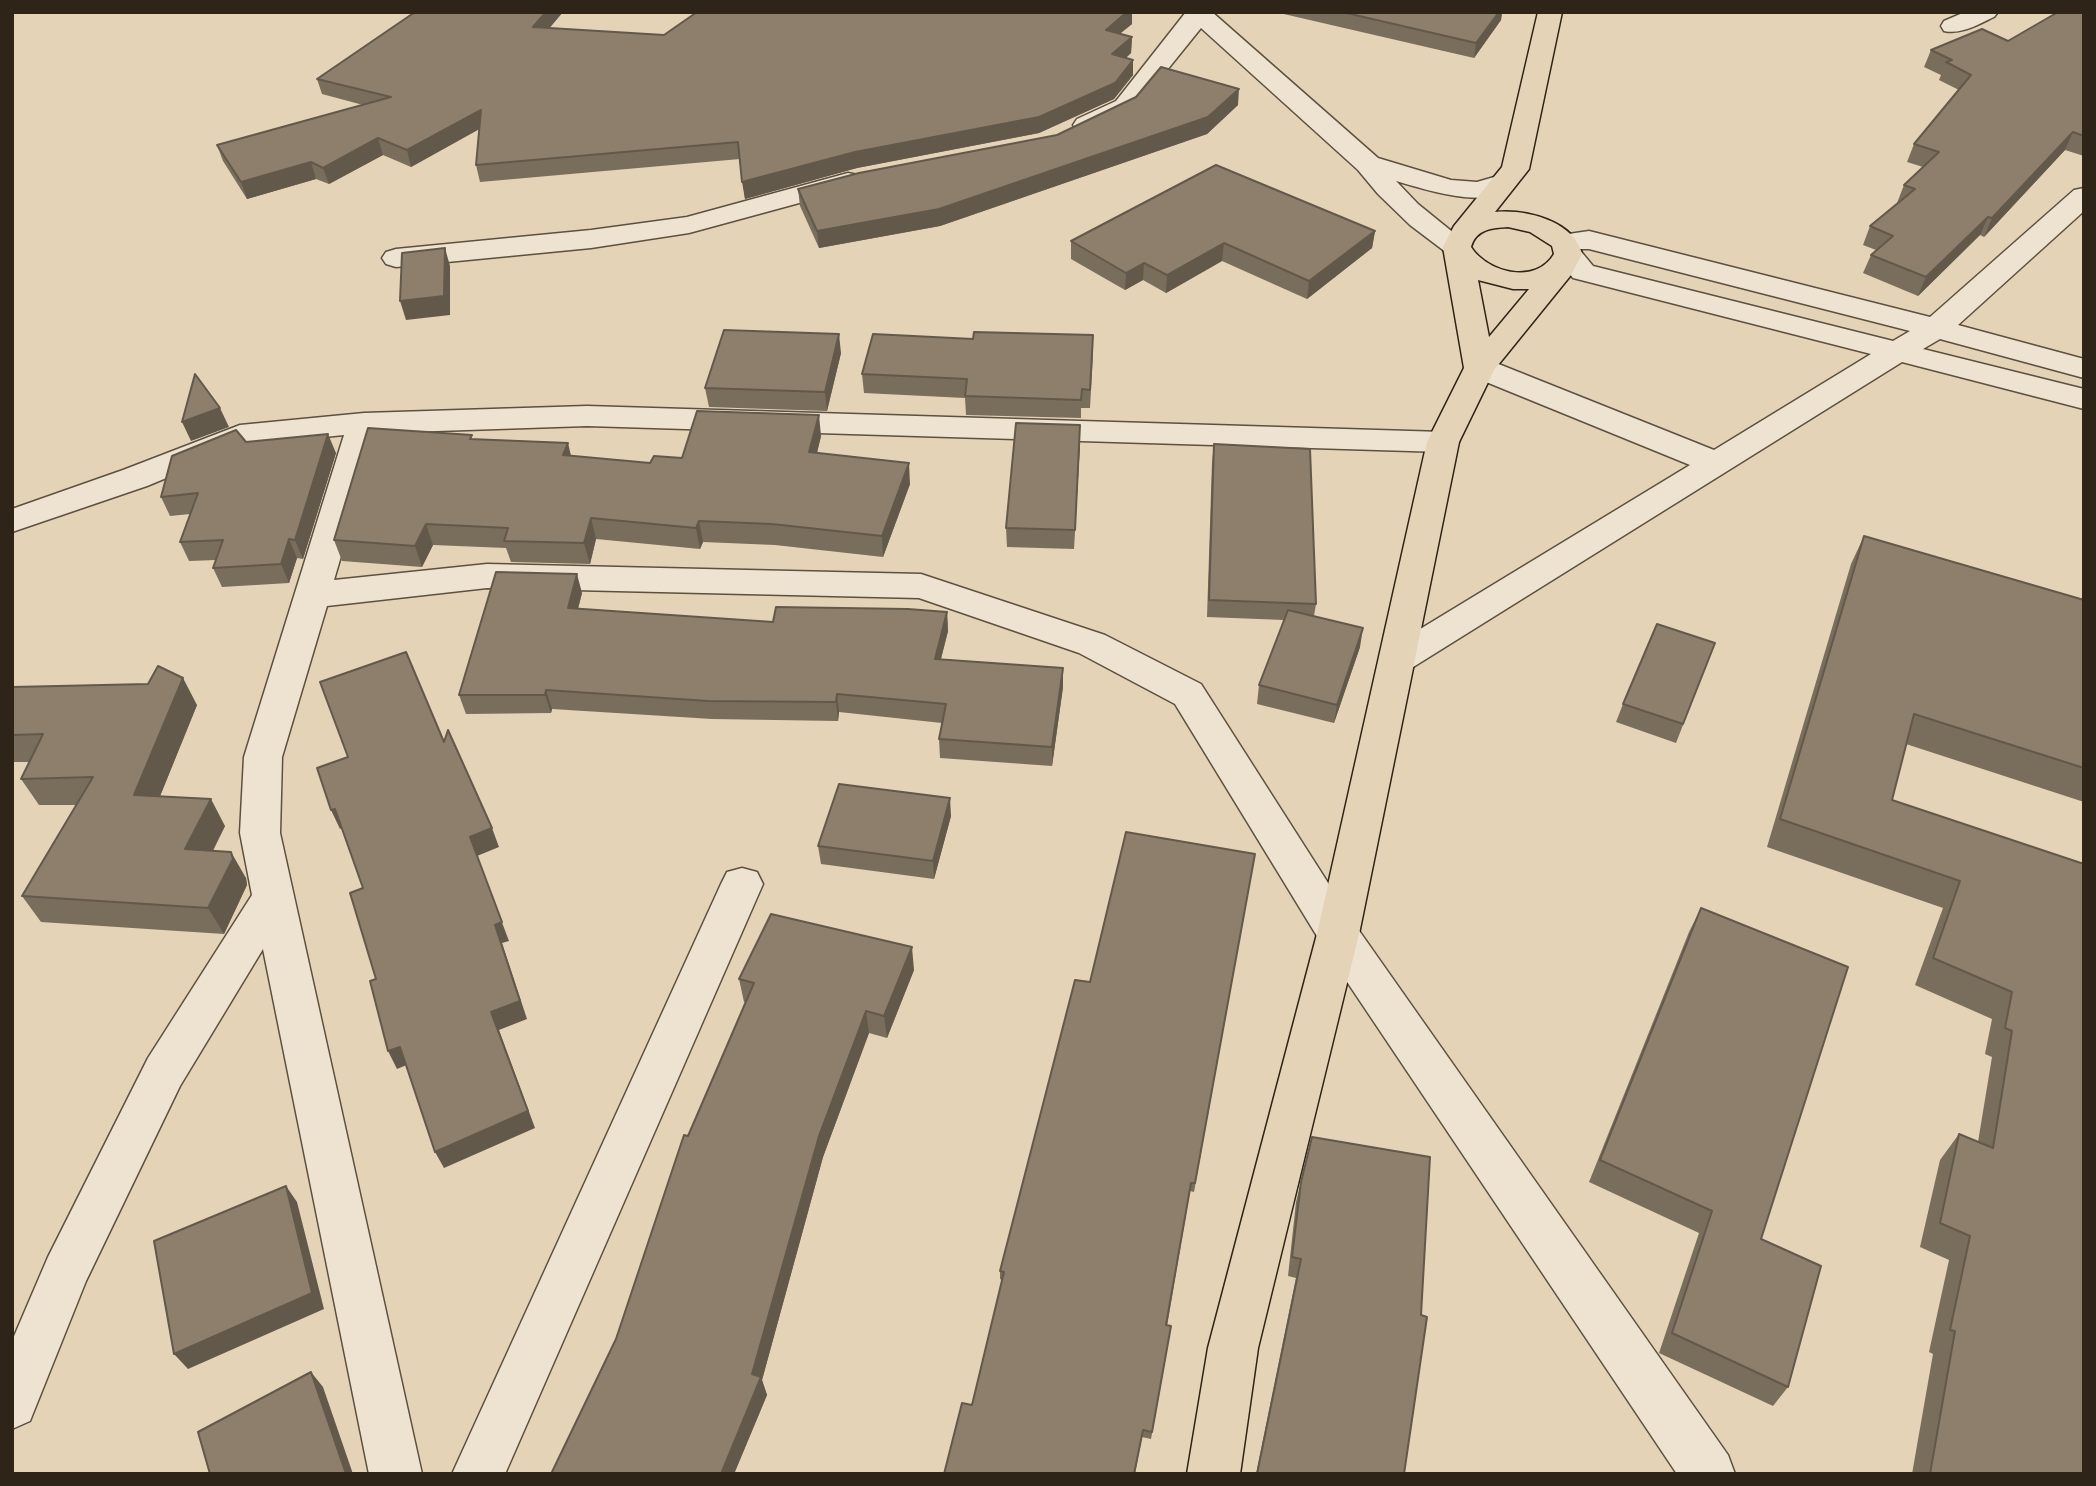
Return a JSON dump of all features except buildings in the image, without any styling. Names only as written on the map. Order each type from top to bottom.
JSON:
[{"type":"main road","points":[[1550,12],[1520,186],[1462,242],[1461,258],[1492,276],[1511,280],[1549,276],[1565,255]]},
{"type":"main road","points":[[1520,186],[1565,255]]},
{"type":"main road","points":[[1462,242],[1490,220],[1521,221],[1554,233],[1565,255]]},
{"type":"main road","points":[[1462,242],[1480,368]]},
{"type":"main road","points":[[1213,1474],[1233,1348],[1338,934],[1443,442],[1480,368],[1565,255]]},
{"type":"street","points":[[1953,26],[1986,12]]},
{"type":"street","points":[[1058,138],[1125,106],[1199,13],[1368,164],[1390,194],[1423,224],[1462,242]]},
{"type":"street","points":[[1368,164],[1448,188],[1478,190],[1520,186]]},
{"type":"street","points":[[396,258],[591,239],[689,225],[870,176]]},
{"type":"street","points":[[1397,660],[1936,328],[2084,196]]},
{"type":"street","points":[[2084,369],[1936,328],[1589,240],[1565,255],[1583,272],[2084,399]]},
{"type":"street","points":[[1480,368],[1718,464]]},
{"type":"street","points":[[12,521],[135,478],[240,435],[364,424],[587,416],[1443,442]]},
{"type":"street","points":[[364,424],[263,757],[260,833],[396,1474]]},
{"type":"street","points":[[312,595],[487,576],[921,586],[1092,644],[1188,694],[1338,934],[1709,1474]]},
{"type":"street","points":[[478,1474],[742,884]]},
{"type":"street","points":[[12,1403],[65,1273],[164,1072],[274,897]]}]
